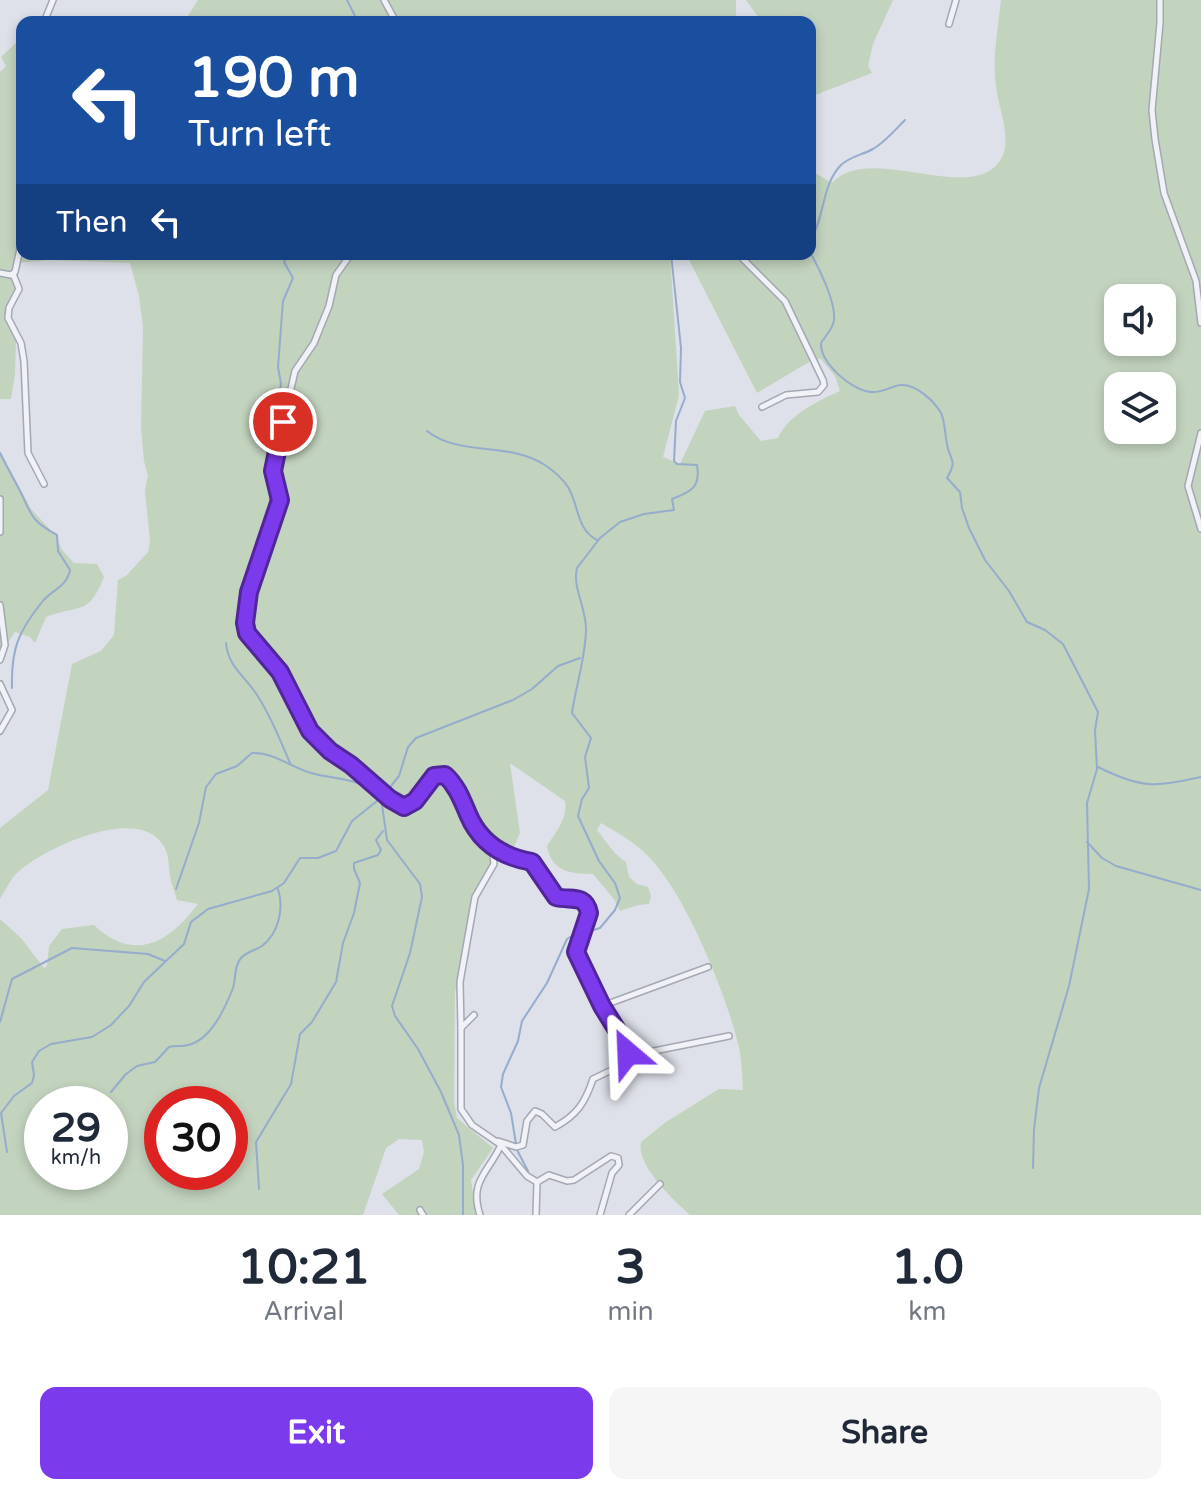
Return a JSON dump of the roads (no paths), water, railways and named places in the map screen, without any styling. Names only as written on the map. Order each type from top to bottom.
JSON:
[{"type":"street","points":[[949,24],[956,0]]},
{"type":"street","points":[[1160,0],[1152,110],[1155,139],[1164,193],[1196,281],[1201,323]]},
{"type":"street","points":[[13,274],[17,269],[17,260]]},
{"type":"street","points":[[347,260],[336,275],[329,306],[314,343],[295,371],[273,471],[280,500],[249,592],[245,628],[280,672],[303,721],[330,751],[404,807],[415,801],[434,776],[445,775],[458,792],[474,827],[492,847],[498,852],[532,862],[556,897],[579,898],[588,907],[587,923],[576,952],[602,1006],[625,1043],[627,1062]]},
{"type":"street","points":[[744,260],[785,301],[824,385],[818,392],[786,395],[762,407]]},
{"type":"street","points":[[0,273],[13,274]]},
{"type":"street","points":[[13,274],[19,289],[9,308],[8,318],[21,343],[24,361],[28,453],[44,484]]},
{"type":"street","points":[[1201,433],[1188,486],[1201,529]]},
{"type":"street","points":[[0,499],[0,532]]},
{"type":"street","points":[[0,605],[5,645],[0,660]]},
{"type":"street","points":[[0,684],[12,710],[0,731]]},
{"type":"street","points":[[492,847],[494,864],[475,897],[463,958],[460,994],[461,1109],[472,1125],[499,1143],[527,1176],[537,1182]]},
{"type":"street","points":[[602,1006],[708,967]]},
{"type":"street","points":[[461,1028],[474,1015]]},
{"type":"street","points":[[499,1143],[516,1147],[523,1145],[527,1121],[535,1111],[555,1127],[560,1124],[587,1099],[593,1079],[627,1062],[649,1052],[729,1036]]},
{"type":"street","points":[[480,1215],[475,1201],[476,1188],[499,1143]]},
{"type":"street","points":[[537,1182],[549,1175],[574,1180],[611,1156],[618,1158],[619,1165],[612,1173],[600,1215]]},
{"type":"street","points":[[536,1215],[537,1182]]},
{"type":"street","points":[[629,1215],[660,1184]]},
{"type":"waterway","points":[[347,0],[355,16]]},
{"type":"waterway","points":[[816,229],[829,183],[840,166],[877,146],[905,120]]},
{"type":"waterway","points":[[254,553],[271,510],[267,461],[281,384],[278,367],[283,301],[293,278],[285,260]]},
{"type":"waterway","points":[[587,932],[600,928],[615,910],[620,898],[578,816],[582,799],[589,788],[585,757],[591,738],[572,713],[586,631],[577,568],[600,538],[620,522],[644,514],[674,510],[672,499],[696,484],[697,465],[677,464],[674,461],[676,421],[685,398],[680,382],[681,348],[672,260]]},
{"type":"waterway","points":[[814,260],[826,285],[834,313],[832,326],[821,343],[831,367],[838,375],[863,390],[875,392],[897,386],[913,387],[938,408],[952,461],[947,478],[960,492],[969,528],[985,560],[1009,591],[1027,622],[1045,630],[1063,644],[1098,712],[1095,730],[1097,769],[1087,803],[1089,889],[1069,986],[1039,1088],[1033,1168]]},
{"type":"waterway","points":[[427,431],[454,444],[516,453],[545,465],[568,487],[581,523],[597,540]]},
{"type":"waterway","points":[[0,453],[32,516],[57,535],[58,551],[70,570],[66,580],[42,602],[22,632],[13,662],[12,688]]},
{"type":"waterway","points":[[226,643],[230,659],[262,703],[290,763]]},
{"type":"waterway","points":[[7,1152],[1,1113],[14,1096],[32,1083],[32,1062],[39,1051],[51,1044],[92,1037],[111,1025],[129,1006],[144,982],[184,944],[191,922],[208,909],[272,891],[284,883],[300,858],[318,858],[336,851],[352,821],[382,797],[399,776],[408,747],[416,738],[513,700],[532,689],[558,666],[580,658]]},
{"type":"waterway","points":[[176,889],[199,823],[206,787],[216,774],[237,766],[252,753],[275,757],[311,773],[355,782],[382,797]]},
{"type":"waterway","points":[[1098,767],[1148,784],[1201,777]]},
{"type":"waterway","points":[[381,798],[387,840],[420,884],[422,897],[410,953],[392,1006],[441,1092],[459,1135],[463,1165],[463,1215]]},
{"type":"waterway","points":[[259,1189],[256,1142],[291,1084],[300,1034],[312,1022],[336,982],[360,883],[354,863],[378,855],[381,850],[376,840],[383,831]]},
{"type":"waterway","points":[[1087,842],[1102,858],[1116,866],[1201,890]]},
{"type":"waterway","points":[[116,1086],[137,1066],[155,1062],[169,1047],[196,1042],[210,1030],[230,996],[239,961],[262,946],[273,934],[280,912],[278,889]]},
{"type":"waterway","points":[[528,1171],[517,1150],[511,1113],[501,1087],[503,1074],[518,1041],[522,1021],[547,983],[567,939],[580,931]]},
{"type":"waterway","points":[[0,1022],[12,979],[72,948],[148,954],[165,961]]}]
